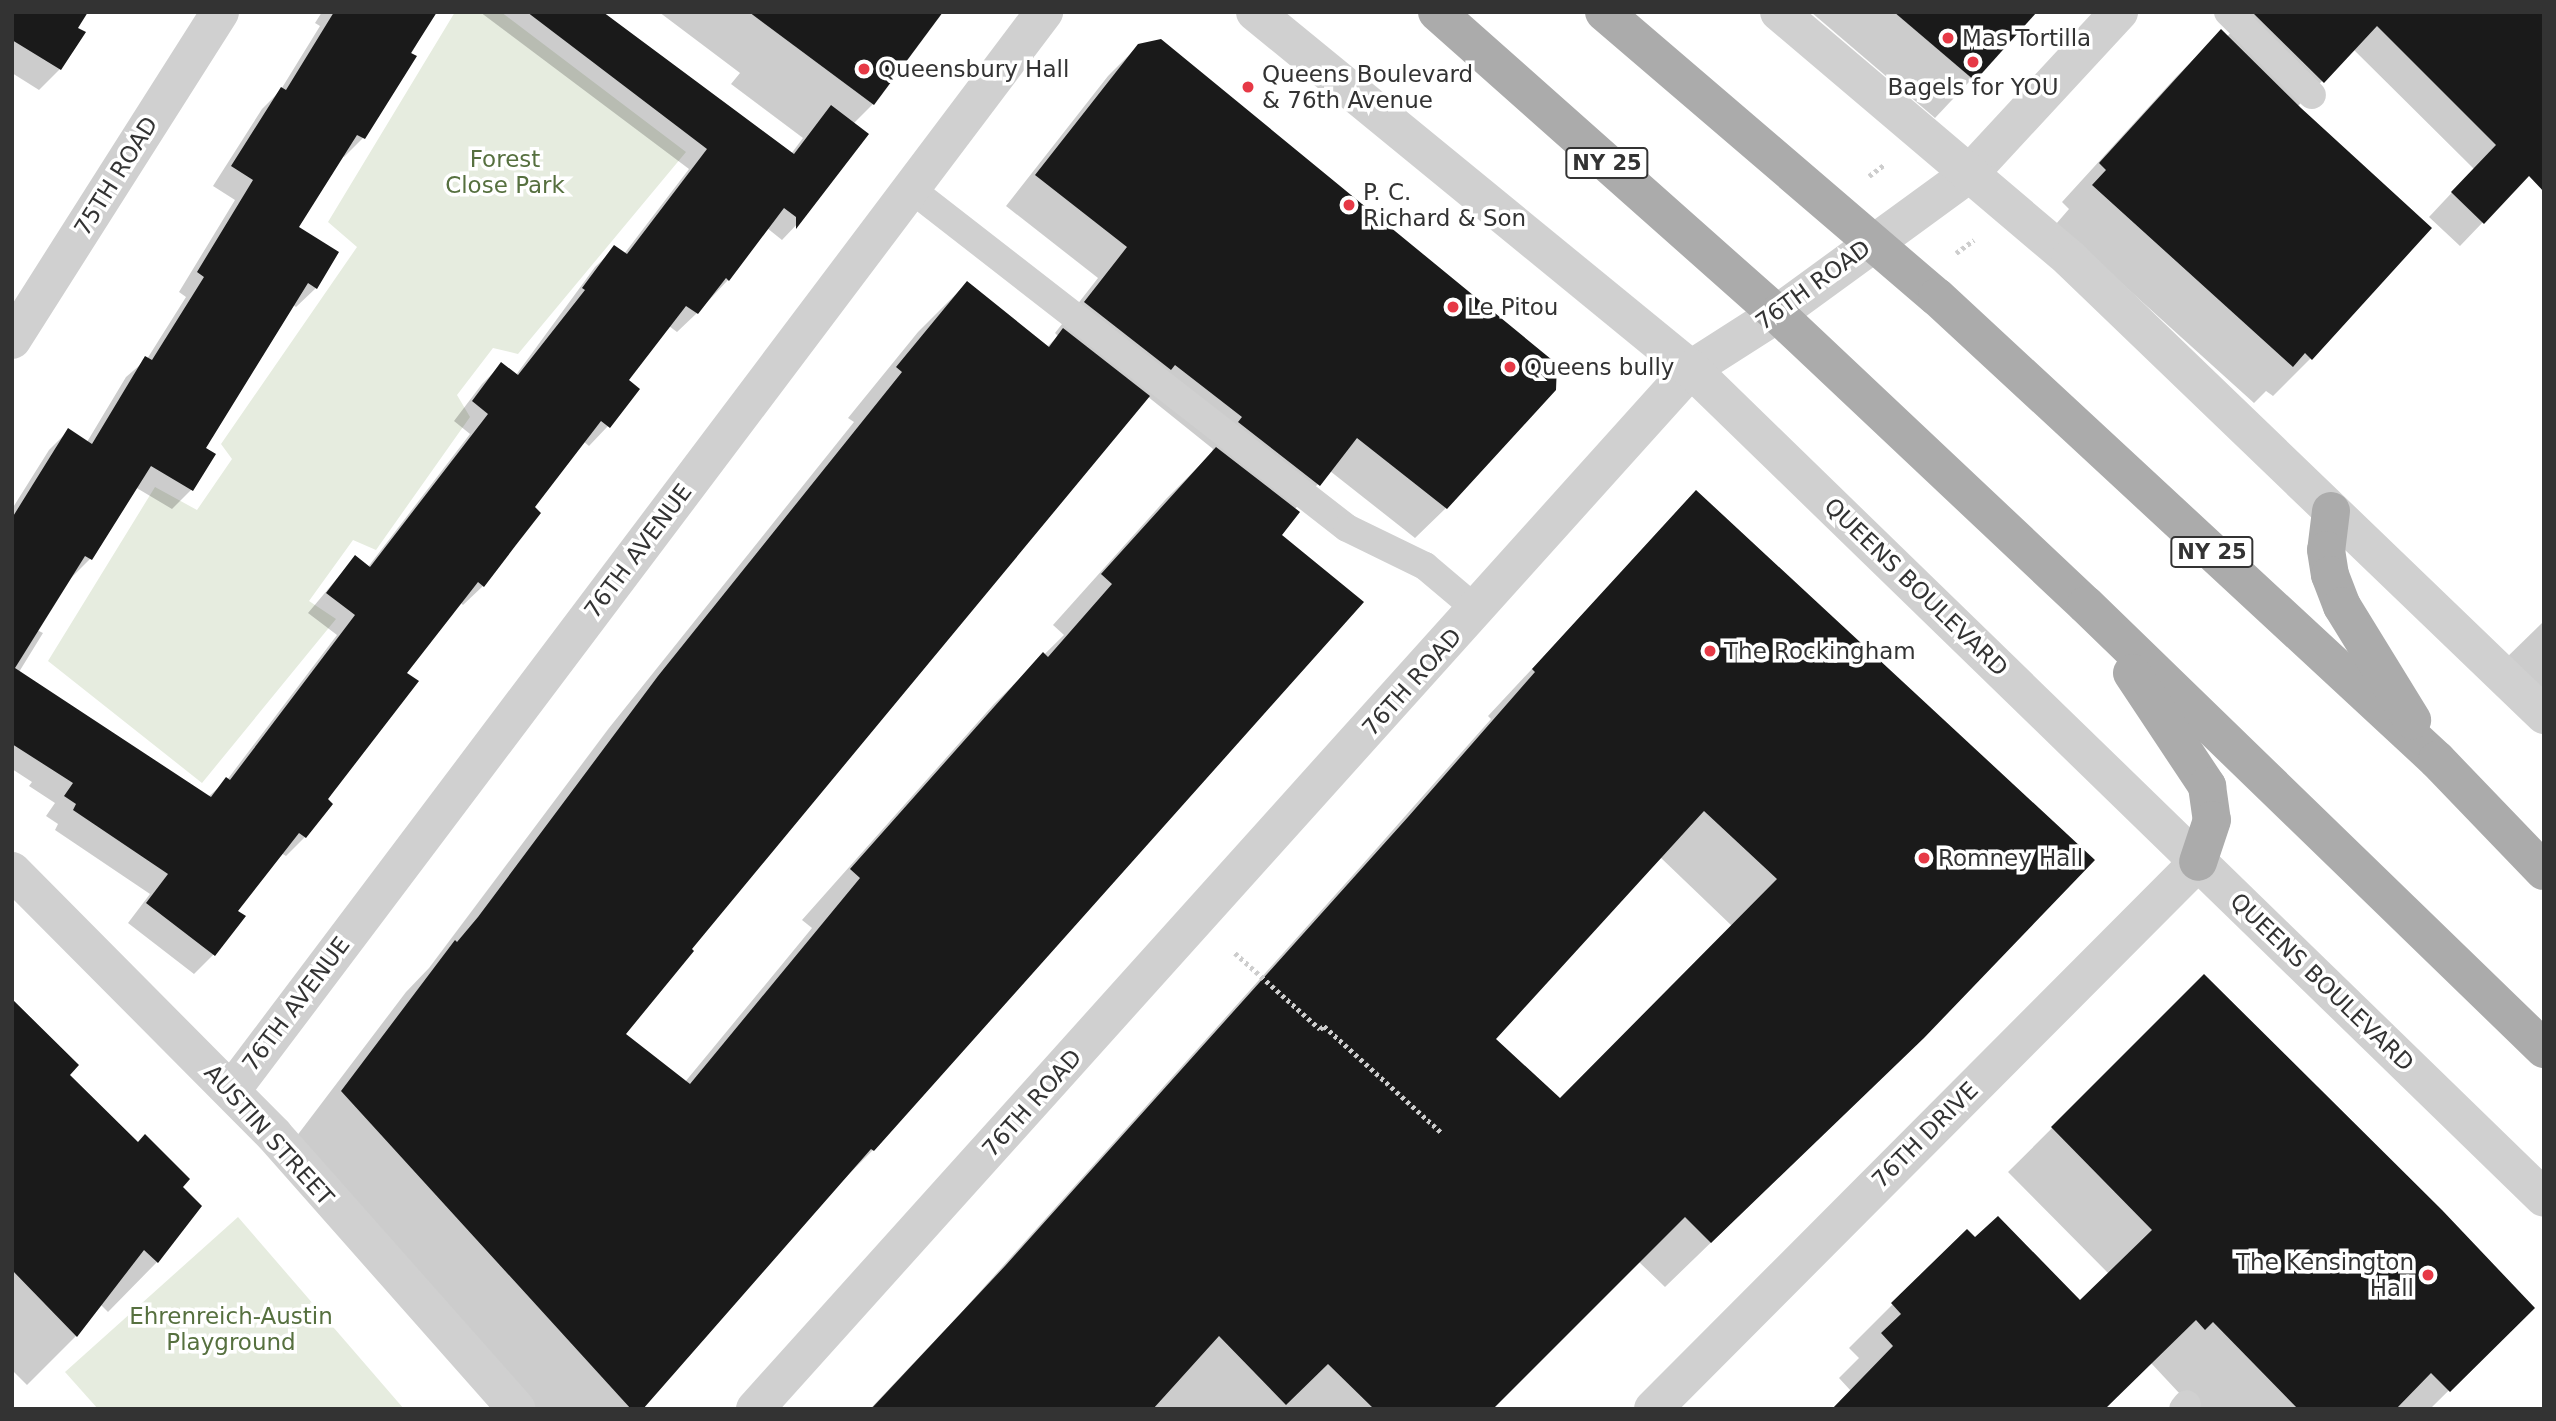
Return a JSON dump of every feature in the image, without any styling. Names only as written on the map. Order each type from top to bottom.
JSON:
[{"type":"main road","name":"NY 25","points":[[1437,12],[1777,313],[2086,605],[2544,1049]]},
{"type":"main road","name":"NY 25","points":[[1604,12],[1874,240],[2437,760],[2544,871]]},
{"type":"main road","points":[[2331,511],[2326,550],[2330,575],[2342,606],[2437,760]]},
{"type":"main road","points":[[2086,605],[2207,786],[2211,820],[2198,862]]},
{"type":"street","name":"75TH ROAD","points":[[12,340],[220,12]]},
{"type":"street","name":"76TH AVENUE","points":[[232,1090],[1044,12]]},
{"type":"street","name":"QUEENS BOULEVARD","points":[[1255,12],[1691,369],[2544,1198]]},
{"type":"street","points":[[1779,12],[2070,259],[2544,715]]},
{"type":"street","name":"76TH ROAD","points":[[755,1409],[1477,610],[1691,369],[1777,313],[1874,240],[1969,174],[2119,12]]},
{"type":"street","name":"76TH DRIVE","points":[[1653,1409],[2198,862]]},
{"type":"street","name":"AUSTIN STREET","points":[[12,871],[232,1090],[516,1409]]},
{"type":"lane","points":[[2228,12],[2312,95]]},
{"type":"lane","points":[[911,189],[1347,528],[1425,566],[1477,610]]},
{"type":"path","points":[[1864,179],[1888,162]]},
{"type":"path","points":[[1952,256],[1977,238]]},
{"type":"path","points":[[1235,953],[1320,1029],[1324,1026],[1442,1133]]},
{"type":"green space","name":"Forest Close Park","points":[[455,12],[501,12],[686,152],[518,354],[493,348],[457,395],[470,417],[376,550],[353,540],[309,601],[336,619],[202,783],[48,661],[155,487],[197,510],[232,459],[221,444],[357,247],[328,222]]},
{"type":"green space","name":"Ehrenreich-Austin Playground","points":[[238,1217],[404,1409],[98,1409],[65,1372]]},
{"type":"building","points":[[12,12],[88,12],[78,28],[86,32],[61,70],[12,40]]},
{"type":"building","points":[[334,12],[437,12],[411,53],[417,56],[365,139],[357,135],[299,227],[339,252],[317,289],[308,283],[206,448],[216,454],[193,491],[151,466],[92,560],[85,556],[15,668],[211,797],[226,777],[230,780],[355,615],[326,593],[355,555],[370,567],[488,414],[472,401],[501,362],[518,375],[585,290],[582,288],[614,245],[627,254],[707,149],[527,12],[603,12],[794,154],[831,105],[869,134],[796,229],[796,217],[784,208],[729,281],[726,278],[698,314],[686,306],[629,380],[640,389],[610,428],[601,421],[535,507],[541,513],[484,587],[478,582],[407,673],[419,681],[328,799],[333,804],[306,838],[299,833],[238,911],[246,916],[215,956],[146,903],[168,874],[73,810],[76,804],[64,796],[73,783],[12,744],[12,518],[68,428],[92,444],[145,356],[152,360],[204,277],[197,272],[253,180],[231,166],[281,87],[286,90]]},
{"type":"building","name":"Queensbury Hall","points":[[749,12],[943,12],[874,105]]},
{"type":"building","points":[[1894,12],[2037,12],[1975,81]]},
{"type":"building","points":[[2252,12],[2544,12],[2544,192],[2529,176],[2484,224],[2451,192],[2496,145],[2377,26],[2324,83]]},
{"type":"building","points":[[2221,29],[2301,108],[2432,228],[2312,360],[2305,353],[2293,367],[2092,185],[2106,170],[2099,163]]},
{"type":"building","points":[[1161,39],[1557,364],[1556,390],[1447,509],[1357,438],[1320,486],[1238,422],[1242,417],[1175,365],[1171,370],[1084,302],[1127,247],[1035,175],[1138,44]]},
{"type":"building","points":[[967,281],[1049,347],[1063,328],[1150,396],[692,949],[694,951],[626,1034],[690,1084],[860,878],[850,869],[1043,652],[1048,657],[1112,584],[1101,574],[1216,447],[1300,512],[1282,535],[1364,602],[874,1151],[871,1149],[643,1409],[631,1409],[341,1091],[455,940],[457,942],[478,917],[658,676],[902,372],[896,367]]},
{"type":"building","points":[[1696,490],[2095,860],[1924,1038],[1711,1243],[1685,1217],[1493,1409],[1374,1409],[1328,1364],[1286,1405],[1219,1336],[1153,1409],[871,1409],[1005,1266],[1408,817],[1535,672],[1532,669]],"holes":[[[1704,811],[1777,879],[1560,1098],[1496,1039]]]},
{"type":"building","points":[[2204,974],[2442,1210],[2535,1308],[2450,1392],[2431,1373],[2396,1409],[2298,1409],[2213,1322],[2205,1330],[2196,1320],[2105,1409],[1832,1409],[1893,1346],[1881,1333],[1901,1314],[1891,1303],[1967,1229],[1975,1237],[1998,1216],[2080,1300],[2152,1230],[2051,1127]]},
{"type":"building","points":[[12,999],[79,1065],[70,1075],[138,1142],[145,1134],[190,1179],[183,1187],[202,1206],[158,1263],[144,1250],[77,1337],[12,1270]]},
{"type":"place","name":"Mas Tortilla","points":[[1948,38]]},
{"type":"place","name":"Bagels for YOU","points":[[1973,62]]},
{"type":"place","name":"Queensbury Hall","points":[[864,69]]},
{"type":"place","name":"Queens Boulevard & 76th Avenue","points":[[1248,87]]},
{"type":"place","name":"P. C. Richard & Son","points":[[1349,205]]},
{"type":"place","name":"Le Pitou","points":[[1453,307]]},
{"type":"place","name":"Queens bully","points":[[1510,367]]},
{"type":"place","name":"The Rockingham","points":[[1710,651]]},
{"type":"place","name":"Romney Hall","points":[[1924,858]]},
{"type":"place","name":"The Kensington Hall","points":[[2428,1275]]}]
